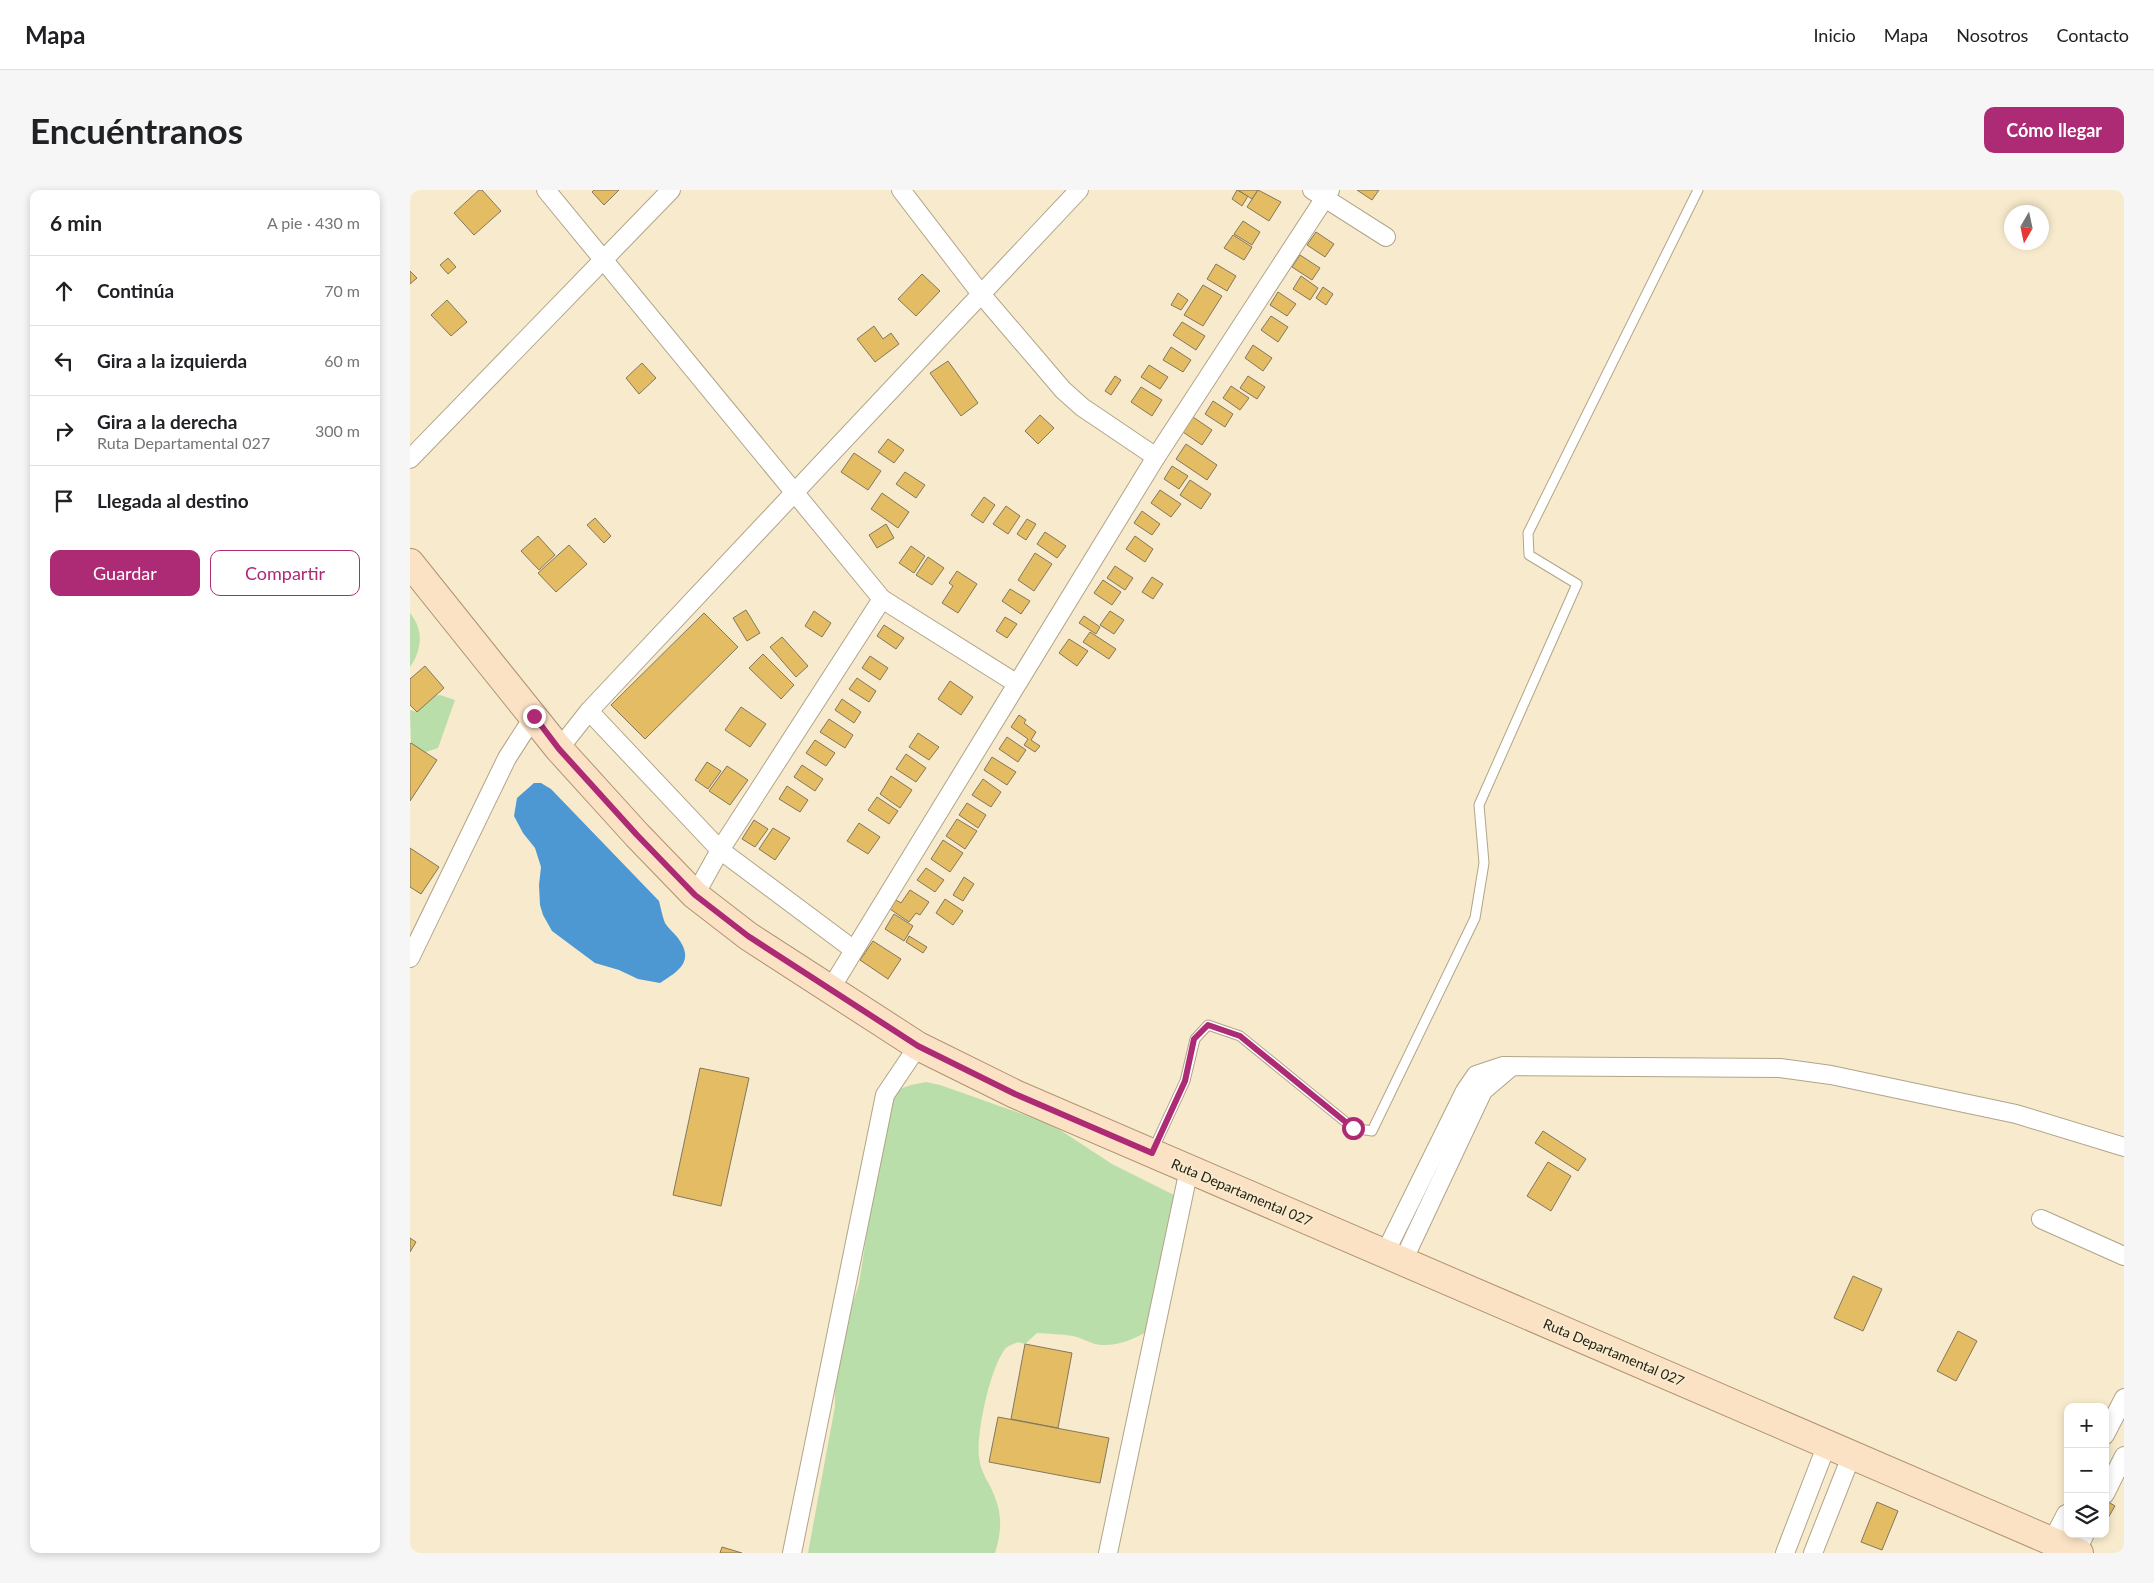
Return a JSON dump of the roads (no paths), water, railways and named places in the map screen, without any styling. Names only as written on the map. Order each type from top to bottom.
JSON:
[{"type":"main road","name":"Ruta Departamental 027","points":[[410,563],[559,749],[637,835],[695,895],[748,936],[918,1046],[1015,1094],[2052,1541],[2080,1546]]},
{"type":"street","points":[[546,190],[882,599],[1016,683]]},
{"type":"street","points":[[410,459],[671,190]]},
{"type":"street","points":[[901,190],[981,294],[1062,390],[1082,407],[1156,457]]},
{"type":"street","points":[[559,749],[589,710],[1079,190]]},
{"type":"street","points":[[830,988],[1016,683],[1322,193],[1386,237]]},
{"type":"street","points":[[695,895],[720,850],[882,599]]},
{"type":"street","points":[[589,710],[720,850],[854,950]]},
{"type":"street","points":[[410,958],[507,758],[534,716]]},
{"type":"street","points":[[792,1553],[885,1095],[918,1046]]},
{"type":"street","points":[[1394,1257],[1483,1091],[1512,1066],[1780,1068],[1831,1075],[2016,1114],[2124,1146]]},
{"type":"street","points":[[1108,1553],[1189,1169]]},
{"type":"street","points":[[2041,1219],[2124,1256]]},
{"type":"street","points":[[2109,1427],[2124,1398]]},
{"type":"street","points":[[1785,1553],[1827,1444]]},
{"type":"street","points":[[1813,1553],[1852,1454]]},
{"type":"street","points":[[2106,1493],[2124,1456]]},
{"type":"street","points":[[2052,1541],[2064,1518]]},
{"type":"lane","points":[[1152,1153],[1185,1081],[1194,1039],[1208,1025],[1240,1036],[1353,1128],[1372,1131],[1475,918],[1484,863],[1479,805],[1577,584],[1529,555],[1528,534],[1698,190]]},
{"type":"water","points":[[534,783],[541,783],[551,789],[659,901],[665,923],[683,946],[685,959],[679,970],[660,983],[638,979],[619,970],[595,963],[552,931],[540,905],[539,885],[541,867],[535,848],[523,833],[514,816],[517,798]]}]
